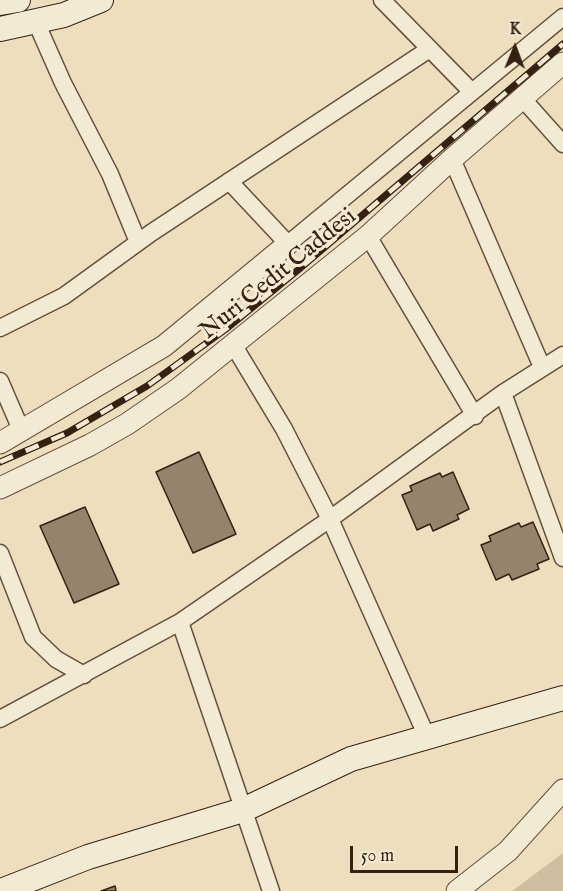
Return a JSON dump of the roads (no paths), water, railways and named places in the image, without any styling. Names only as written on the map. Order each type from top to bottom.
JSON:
[{"type":"main road","points":[[0,3],[18,0]]},
{"type":"main road","points":[[0,29],[64,15],[101,0]]},
{"type":"main road","points":[[2,891],[36,885],[88,857],[243,810],[351,759],[563,698]]},
{"type":"street","points":[[382,0],[428,50],[472,92]]},
{"type":"street","points":[[229,181],[288,244],[563,17]]},
{"type":"street","points":[[36,22],[63,83],[110,174],[138,242]]},
{"type":"street","points":[[0,328],[64,296],[138,242],[428,50]]},
{"type":"street","name":"Nuri Cedit Caddesi","points":[[0,488],[127,424],[234,346],[368,236],[452,159],[563,63]]},
{"type":"street","points":[[522,98],[563,144]]},
{"type":"street","points":[[452,159],[542,367]]},
{"type":"street","points":[[368,236],[474,416]]},
{"type":"street","name":"Nuri Cedit Caddesi","points":[[0,443],[164,346],[288,244]]},
{"type":"street","points":[[234,346],[284,429],[330,519],[427,737]]},
{"type":"street","points":[[0,719],[180,622],[330,519],[503,393],[563,355]]},
{"type":"street","points":[[0,381],[22,432]]},
{"type":"street","points":[[503,393],[562,549]]},
{"type":"street","points":[[0,553],[33,637],[56,659],[84,675]]},
{"type":"street","points":[[180,622],[271,891]]},
{"type":"street","points":[[457,891],[508,851],[563,790]]},
{"type":"railway","points":[[0,462],[67,433],[147,386],[226,329],[563,44]]}]
